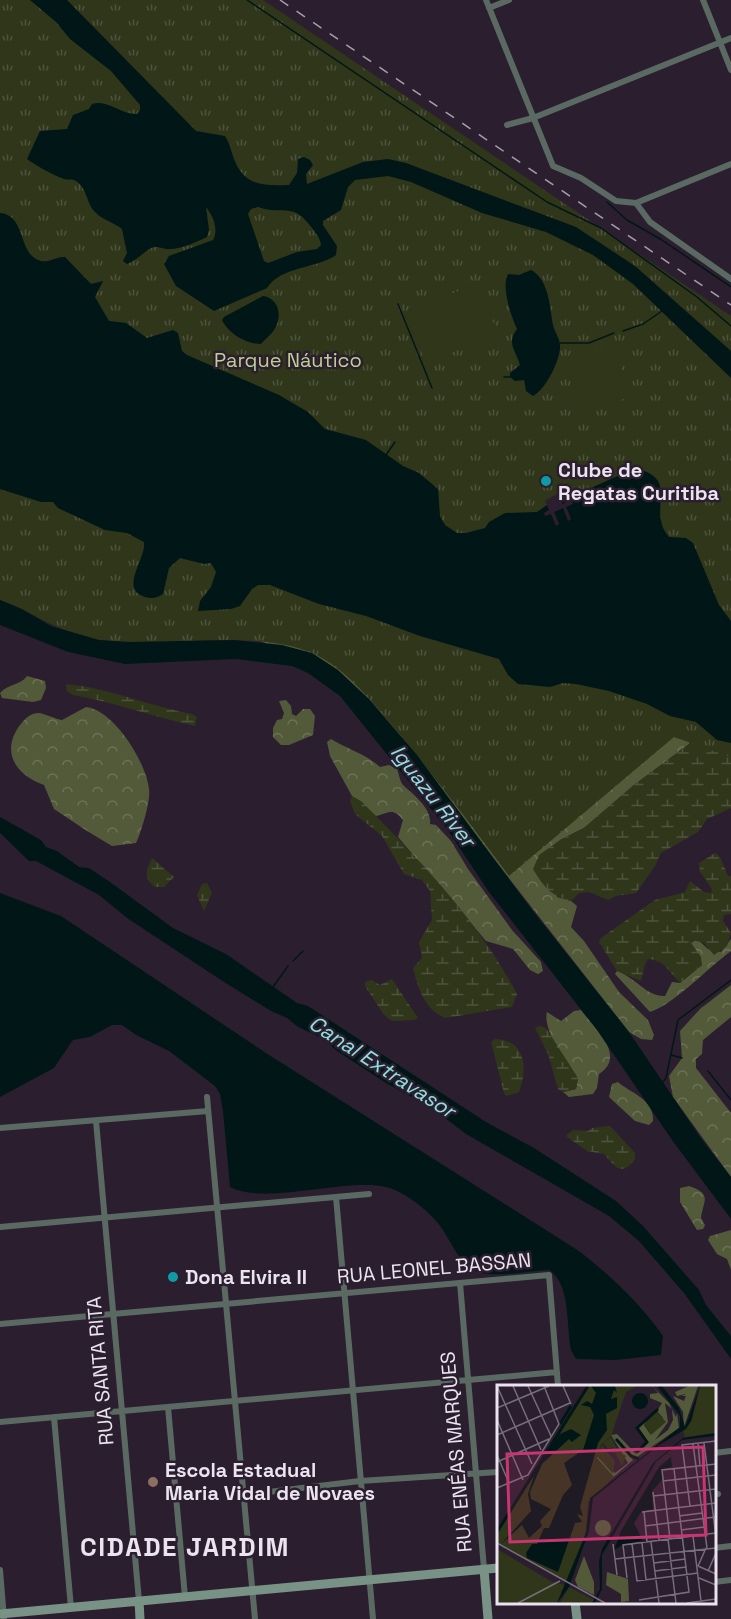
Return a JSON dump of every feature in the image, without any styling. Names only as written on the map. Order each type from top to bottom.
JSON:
[{"type":"street","points":[[486,0],[553,166],[582,178],[616,201],[636,203],[731,165]]},
{"type":"street","points":[[489,8],[509,0]]},
{"type":"street","points":[[703,0],[731,70]]},
{"type":"street","points":[[507,125],[533,117],[731,38]]},
{"type":"street","points":[[636,203],[650,222],[731,279]]},
{"type":"street","points":[[207,1097],[255,1619]]},
{"type":"street","points":[[0,1128],[208,1111]]},
{"type":"street","name":"RUA SANTA RITA","points":[[96,1120],[140,1619]]},
{"type":"street","points":[[0,1227],[369,1194]]},
{"type":"street","points":[[336,1197],[373,1619]]},
{"type":"street","name":"RUA LEONEL BASSAN","points":[[0,1324],[549,1275],[557,1372]]},
{"type":"street","name":"RUA ENÉAS MARQUES","points":[[460,1283],[488,1619]]},
{"type":"street","points":[[0,1422],[557,1372],[558,1385]]},
{"type":"street","points":[[168,1407],[185,1597]]},
{"type":"street","points":[[54,1417],[71,1608]]},
{"type":"street","points":[[716,1453],[731,1451]]},
{"type":"street","points":[[243,1495],[360,1481],[497,1472]]},
{"type":"street","points":[[716,1548],[731,1546]]},
{"type":"street","points":[[0,1570],[3,1616],[497,1568]]},
{"type":"street","points":[[716,1582],[731,1580]]},
{"type":"street","points":[[575,1604],[577,1619]]},
{"type":"green space","name":"Parque Náutico","points":[[0,0],[263,0],[731,316],[731,757],[674,737],[509,876],[439,783],[377,708],[358,686],[324,659],[289,646],[263,642],[100,640],[61,629],[0,600]]},
{"type":"green space","points":[[478,283],[498,334],[426,363],[405,313]]},
{"type":"green space","points":[[612,345],[633,395],[584,415],[564,365]]},
{"type":"green space","points":[[0,501],[511,708],[691,740],[689,744],[634,785],[584,828],[560,840],[557,897],[571,901],[577,906],[571,927],[584,941],[619,992],[648,1020],[654,1035],[652,1040],[641,1039],[629,1032],[369,699]]},
{"type":"green space","points":[[27,676],[45,681],[46,688],[41,700],[33,702],[2,698],[0,693],[3,690]]},
{"type":"green space","points":[[66,684],[98,689],[192,714],[197,717],[195,726],[73,695],[67,691]]},
{"type":"green space","points":[[286,700],[291,706],[292,714],[296,716],[303,709],[310,709],[315,716],[313,735],[289,745],[281,745],[273,737],[273,728],[277,720],[282,719],[284,713],[279,701]]},
{"type":"green space","points":[[86,707],[97,710],[117,727],[135,752],[147,778],[149,801],[136,843],[112,846],[54,809],[44,785],[34,781],[19,769],[11,753],[14,735],[28,717],[39,713],[62,720]]},
{"type":"green space","points":[[331,739],[380,767],[389,765],[397,769],[403,785],[426,808],[430,824],[436,825],[451,841],[468,869],[512,930],[541,962],[543,971],[538,974],[530,970],[513,949],[486,941],[398,837],[403,820],[400,816],[391,812],[376,816],[352,796],[330,756],[327,742]]},
{"type":"green space","points":[[691,740],[731,755],[731,808],[707,819],[698,832],[661,853],[655,866],[636,893],[616,896],[608,900],[589,892],[579,893],[571,901],[548,889],[533,869],[539,855],[560,840],[584,828],[634,785],[689,744]]},
{"type":"green space","points":[[352,796],[361,801],[426,868],[466,916],[517,994],[512,1007],[446,1018],[439,1015],[428,1004],[420,991],[413,968],[422,958],[419,942],[432,920],[430,891],[422,880],[404,874],[382,836],[355,814],[350,801]]},
{"type":"green space","points":[[715,853],[720,857],[728,876],[731,876],[731,914],[724,915],[723,921],[731,933],[727,946],[714,955],[704,943],[693,940],[691,943],[701,957],[702,965],[680,983],[666,967],[654,960],[648,959],[641,981],[617,971],[599,942],[601,938],[655,900],[685,892],[690,881],[704,892],[711,893],[712,889],[700,872],[699,863]]},
{"type":"green space","points":[[152,858],[174,877],[164,887],[155,887],[147,877]]},
{"type":"green space","points":[[207,883],[212,893],[204,911],[197,895],[202,884]]},
{"type":"green space","points":[[697,939],[708,949],[721,952],[731,939],[731,951],[680,994],[650,1012],[615,974],[617,971],[652,993],[665,996],[672,982],[680,983],[702,965],[691,943]]},
{"type":"green space","points":[[392,979],[418,1018],[415,1020],[392,1021],[384,1015],[365,986],[365,982],[371,980],[380,985]]},
{"type":"green space","points":[[731,985],[731,1017],[703,1040],[702,1054],[696,1059],[696,1068],[731,1113],[731,1177],[673,1097],[669,1076],[682,1058],[680,1031],[700,1009]]},
{"type":"green space","points":[[581,1010],[606,1042],[610,1059],[607,1067],[599,1074],[597,1088],[593,1094],[569,1097],[563,1092],[576,1089],[578,1078],[552,1037],[546,1019],[547,1012],[561,1021],[574,1011]]},
{"type":"green space","points":[[540,1026],[546,1028],[578,1078],[576,1089],[563,1092],[558,1089],[548,1054],[535,1028]]},
{"type":"green space","points":[[495,1039],[513,1044],[519,1050],[524,1065],[519,1092],[506,1096],[504,1093],[491,1042]]},
{"type":"green space","points":[[618,1082],[650,1107],[653,1121],[649,1125],[635,1121],[609,1097],[612,1084]]},
{"type":"green space","points":[[610,1126],[635,1153],[635,1159],[626,1168],[618,1168],[604,1154],[587,1151],[566,1136],[573,1130],[588,1131],[592,1128]]},
{"type":"green space","points":[[689,1186],[704,1195],[701,1218],[705,1225],[703,1229],[697,1230],[680,1202],[680,1188]]},
{"type":"green space","points":[[731,1230],[731,1270],[727,1259],[717,1254],[708,1240],[710,1236]]},
{"type":"water","points":[[30,0],[67,0],[196,131],[225,136],[238,168],[243,175],[256,182],[289,185],[297,173],[298,159],[304,157],[313,165],[306,174],[307,184],[363,162],[388,159],[406,163],[576,227],[635,266],[731,351],[731,378],[633,284],[593,255],[546,232],[482,213],[411,182],[388,176],[355,180],[348,187],[341,210],[323,221],[323,225],[337,246],[336,255],[328,260],[281,276],[267,288],[214,311],[176,286],[164,264],[169,256],[213,240],[214,223],[206,207],[209,230],[207,237],[179,248],[151,248],[127,264],[123,261],[127,253],[122,229],[100,217],[94,211],[84,190],[74,180],[56,175],[27,159],[40,131],[67,129],[73,115],[89,109],[92,104],[109,105],[131,114],[137,114],[140,110],[140,105],[111,71],[70,39],[56,22]],"holes":[[[258,207],[294,212],[299,215],[316,234],[321,245],[317,249],[297,252],[268,263],[264,261],[248,214],[251,209]]]},
{"type":"water","points":[[0,213],[9,215],[14,220],[33,257],[44,261],[65,257],[91,284],[103,281],[95,297],[109,321],[126,323],[147,338],[173,330],[178,333],[182,351],[187,355],[279,395],[308,412],[325,429],[366,440],[403,466],[419,473],[438,489],[440,516],[445,525],[457,533],[485,528],[489,522],[505,513],[537,512],[564,493],[591,488],[635,468],[649,473],[657,480],[661,488],[660,516],[669,537],[686,538],[693,543],[719,605],[731,621],[731,743],[717,740],[696,722],[670,716],[647,704],[609,691],[563,683],[550,687],[518,684],[508,675],[499,659],[420,636],[366,616],[319,604],[270,585],[258,585],[252,589],[240,606],[231,609],[198,611],[200,601],[211,587],[216,572],[211,563],[204,564],[180,558],[169,568],[163,594],[150,598],[137,593],[134,580],[144,542],[127,533],[105,530],[58,508],[53,502],[41,502],[0,489]]},
{"type":"water","points":[[531,270],[542,280],[545,287],[560,345],[551,375],[543,388],[533,396],[526,391],[524,380],[515,381],[510,377],[510,373],[520,365],[512,343],[517,329],[506,294],[508,274],[519,275]]},
{"type":"water","points":[[263,296],[273,300],[279,314],[277,325],[270,335],[261,344],[255,344],[233,333],[222,320]]},
{"type":"water","name":"Iguazu River","points":[[0,600],[22,609],[51,626],[99,640],[129,642],[234,640],[282,645],[312,653],[338,670],[369,699],[417,755],[532,910],[629,1032],[700,1137],[731,1177],[731,1219],[672,1140],[597,1030],[489,892],[447,829],[340,696],[308,673],[292,666],[236,659],[125,664],[68,652],[0,625]]},
{"type":"water","name":"Canal Extravasor","points":[[0,817],[41,840],[46,847],[57,851],[79,867],[89,868],[173,928],[226,954],[297,1003],[308,1006],[486,1122],[534,1148],[616,1201],[643,1226],[699,1290],[706,1305],[731,1336],[731,1359],[684,1293],[639,1241],[609,1216],[466,1134],[432,1108],[386,1083],[337,1051],[322,1038],[298,1027],[287,1018],[271,1011],[224,982],[127,918],[99,895],[36,861],[29,861],[0,833]]},
{"type":"water","points":[[0,893],[61,916],[269,1055],[579,1251],[624,1290],[645,1312],[663,1336],[661,1355],[615,1360],[576,1359],[571,1350],[564,1295],[556,1276],[549,1270],[498,1274],[481,1273],[474,1270],[461,1259],[432,1216],[396,1190],[363,1185],[262,1194],[244,1192],[230,1187],[223,1112],[220,1094],[215,1086],[169,1051],[136,1035],[122,1025],[112,1025],[90,1037],[73,1040],[54,1068],[0,1097]]},
{"type":"pier","points":[[560,492],[562,504],[572,500],[573,504],[566,507],[571,519],[568,521],[563,508],[554,512],[559,524],[556,526],[551,514],[545,516],[544,513],[549,510],[545,501]]},
{"type":"waterway","points":[[247,0],[547,202],[601,228],[697,297],[731,326]]},
{"type":"waterway","points":[[607,202],[627,220],[662,240],[731,287]]},
{"type":"waterway","points":[[398,304],[432,388]]},
{"type":"waterway","points":[[623,331],[643,324],[662,311]]},
{"type":"waterway","points":[[560,343],[589,343],[614,333]]},
{"type":"waterway","points":[[504,377],[510,377]]},
{"type":"waterway","points":[[386,455],[395,442]]},
{"type":"waterway","points":[[293,961],[303,951]]},
{"type":"waterway","points":[[273,987],[288,966]]},
{"type":"waterway","points":[[663,1082],[666,1078],[678,1020],[731,980]]},
{"type":"waterway","points":[[671,1055],[682,1058]]},
{"type":"waterway","points":[[708,1071],[731,1100]]},
{"type":"railway","points":[[280,0],[731,305]]},
{"type":"place","name":"Clube de Regatas Curitiba","points":[[546,481]]},
{"type":"place","name":"Dona Elvira II","points":[[173,1277]]},
{"type":"place","name":"Escola Estadual Maria Vidal de Novaes","points":[[153,1482]]},
{"type":"district","name":"CIDADE JARDIM","points":[[185,1547]]}]
